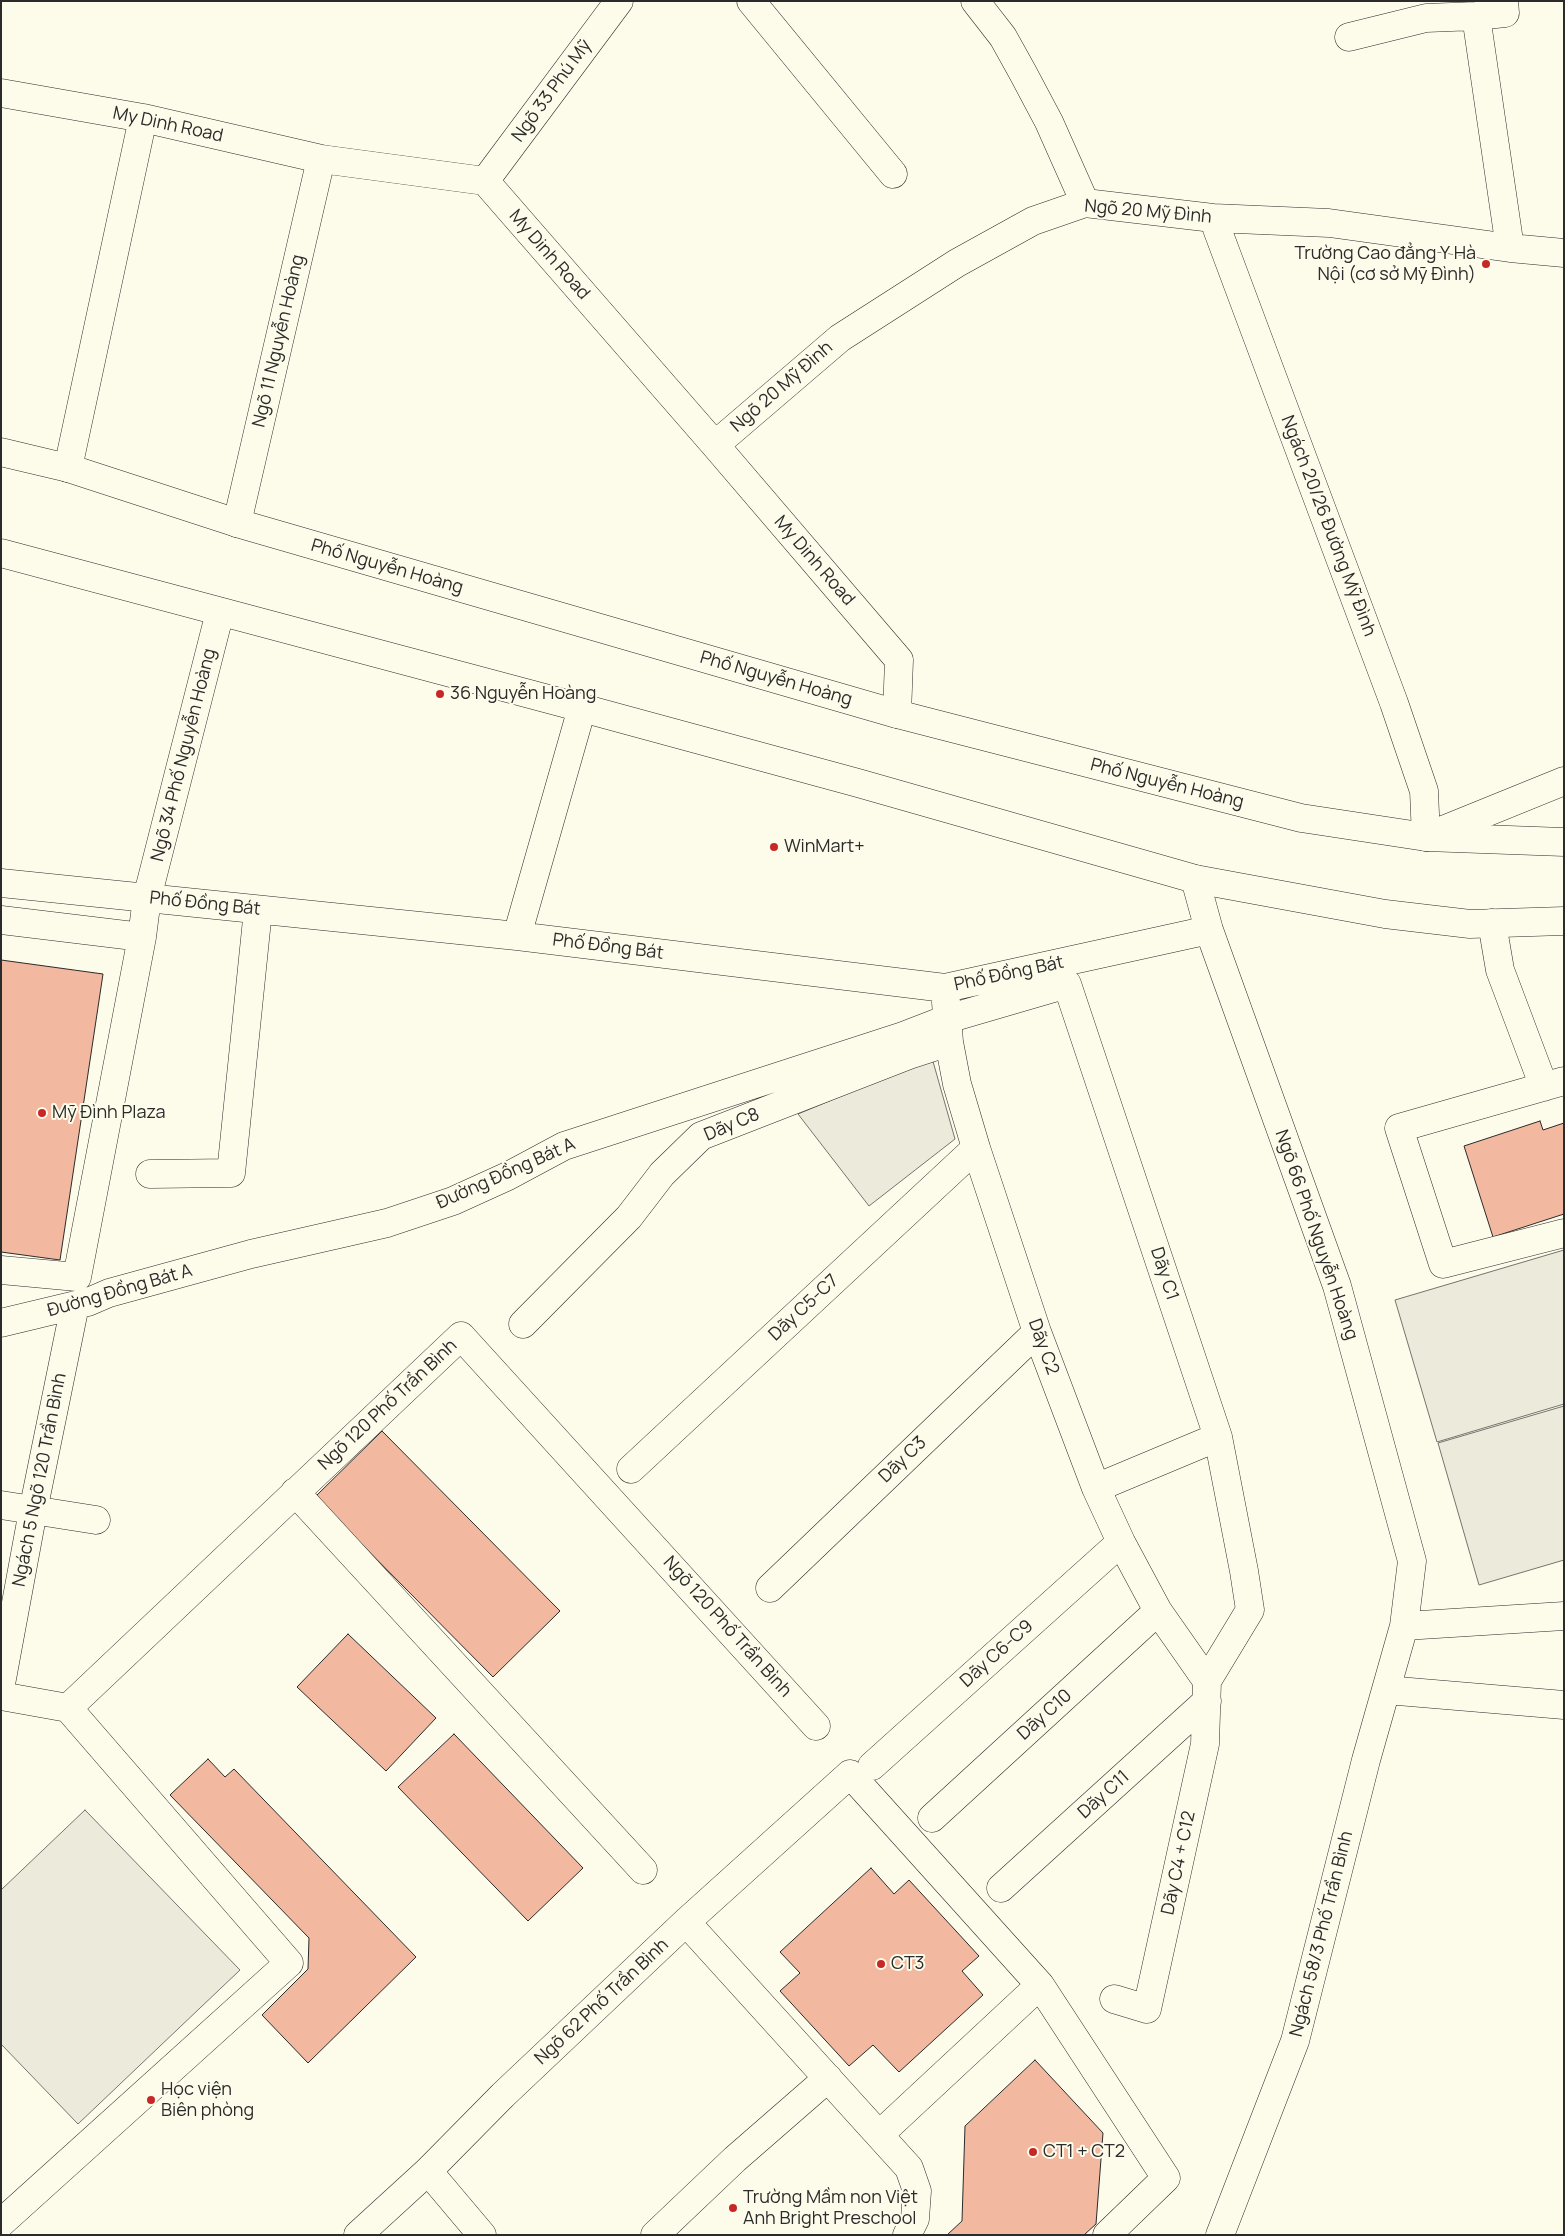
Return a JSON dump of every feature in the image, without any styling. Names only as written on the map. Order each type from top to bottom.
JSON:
[{"type":"street","name":"Ngõ 33 Phú Mỹ","points":[[485,181],[619,1]]},
{"type":"street","points":[[751,1],[893,174]]},
{"type":"street","points":[[975,1],[1003,37],[1023,73],[1049,122],[1085,203]]},
{"type":"street","points":[[1349,37],[1426,18],[1476,16],[1505,12],[1504,1]]},
{"type":"street","points":[[1476,16],[1510,248]]},
{"type":"street","name":"My Dinh Road","points":[[1,93],[143,118],[321,159],[485,181],[716,445],[899,660],[897,714]]},
{"type":"street","points":[[68,468],[143,118]]},
{"type":"street","name":"Ngõ 11 Nguyễn Hoàng","points":[[237,523],[321,159]]},
{"type":"street","name":"Ngõ 20 Mỹ Đình","points":[[716,445],[840,338],[958,263],[1033,221],[1085,203],[1213,218],[1329,223],[1510,248],[1564,253]]},
{"type":"street","name":"Ngách 20/26 Đường Mỹ Đình","points":[[1213,218],[1394,703],[1424,791],[1426,837]]},
{"type":"street","name":"Phố Nguyễn Hoàng","points":[[1,452],[68,468],[237,523],[897,714],[1301,818],[1426,837],[1564,842]]},
{"type":"street","points":[[1,554],[858,783],[1195,879],[1385,914],[1470,924],[1564,921]]},
{"type":"street","name":"Ngõ 34 Phố Nguyễn Hoàng","points":[[1,1270],[78,1277],[142,937],[147,898],[220,612]]},
{"type":"street","points":[[517,936],[582,708]]},
{"type":"street","points":[[1426,837],[1564,781]]},
{"type":"street","name":"Ngõ 66 Phố Nguyễn Hoàng","points":[[1195,879],[1209,930],[1337,1286],[1412,1561],[1404,1626]]},
{"type":"street","name":"Phố Đồng Bát","points":[[1,883],[517,936],[945,988],[1209,930]]},
{"type":"street","points":[[150,1174],[231,1173],[258,910]]},
{"type":"street","points":[[1,920],[142,937]]},
{"type":"street","points":[[1492,923],[1500,970],[1554,1084],[1399,1128],[1443,1264],[1564,1233]]},
{"type":"street","name":"Dãy C1","points":[[948,1030],[1067,984],[1218,1437],[1250,1610],[1207,1691]]},
{"type":"street","name":"Dãy C2","points":[[945,988],[948,1030],[957,1084],[1036,1332],[1096,1488],[1121,1542],[1158,1611],[1207,1691]]},
{"type":"street","name":"Đường Đồng Bát A","points":[[1,1323],[75,1305],[138,1285],[251,1254],[386,1222],[434,1207],[508,1176],[564,1146],[903,1036],[948,1030]]},
{"type":"street","name":"Dãy C8","points":[[522,1324],[629,1217],[662,1174],[701,1136],[909,1055],[948,1030]]},
{"type":"street","name":"Dãy C5-C7","points":[[631,1469],[976,1148]]},
{"type":"street","name":"Ngách 5 Ngõ 120 Trần Bình","points":[[1,1684],[33,1511],[75,1305]]},
{"type":"street","name":"Dãy C3","points":[[770,1588],[1036,1332]]},
{"type":"street","name":"Ngõ 120 Phố Trần Bình","points":[[68,1708],[461,1336],[816,1726]]},
{"type":"street","points":[[1096,1488],[1218,1437]]},
{"type":"street","points":[[295,1492],[643,1870]]},
{"type":"street","points":[[1,1505],[96,1520]]},
{"type":"street","name":"Dãy C6-C9","points":[[861,1770],[1121,1542]]},
{"type":"street","name":"Dãy C10","points":[[932,1818],[1158,1611]]},
{"type":"street","points":[[1404,1626],[1564,1616]]},
{"type":"street","name":"Ngách 58/3 Phố Trần Bình","points":[[1220,2235],[1295,2041],[1366,1760],[1404,1626]]},
{"type":"street","points":[[1386,1690],[1564,1705]]},
{"type":"street","name":"Dãy C11","points":[[1001,1888],[1207,1691]]},
{"type":"street","name":"Dãy C4 + C12","points":[[1114,1999],[1147,2009],[1206,1744],[1207,1691]]},
{"type":"street","points":[[1,1696],[68,1708],[289,1963],[1,2223]]},
{"type":"street","points":[[861,1770],[1040,1985],[1166,2178],[1107,2235]]},
{"type":"street","name":"Ngõ 62 Phố Trần Bình","points":[[358,2235],[428,2171],[503,2095],[686,1922],[861,1770]]},
{"type":"street","points":[[686,1922],[909,2168],[916,2191],[915,2219],[906,2235]]},
{"type":"street","points":[[880,2134],[1040,1985]]},
{"type":"street","points":[[655,2235],[735,2159],[828,2078]]},
{"type":"street","points":[[428,2171],[482,2235]]},
{"type":"shaded area","points":[[932,1058],[955,1139],[869,1206],[798,1114]]},
{"type":"shaded area","points":[[1564,1250],[1564,1404],[1437,1442],[1395,1300]]},
{"type":"shaded area","points":[[1564,1406],[1564,1560],[1479,1585],[1438,1443]]},
{"type":"shaded area","points":[[85,1810],[240,1970],[78,2124],[1,2044],[1,1890]]},
{"type":"building","name":"Mỹ Đình Plaza","points":[[1,960],[103,974],[60,1260],[1,1252]]},
{"type":"building","points":[[1540,1121],[1543,1130],[1564,1123],[1564,1214],[1493,1237],[1464,1146]]},
{"type":"building","points":[[382,1431],[560,1611],[493,1677],[315,1497]]},
{"type":"building","points":[[348,1634],[436,1718],[386,1771],[297,1687]]},
{"type":"building","points":[[454,1734],[583,1868],[528,1921],[398,1787]]},
{"type":"building","points":[[208,1759],[225,1777],[234,1769],[416,1957],[308,2063],[262,2015],[308,1969],[309,1938],[170,1795]]},
{"type":"building","name":"CT3","points":[[871,1868],[894,1894],[909,1880],[979,1956],[962,1971],[983,1995],[899,2072],[873,2045],[849,2066],[780,1991],[800,1973],[780,1952]]},
{"type":"building","name":"CT1 + CT2","points":[[1035,2060],[1103,2133],[1096,2224],[1084,2235],[947,2235],[962,2221],[965,2126]]},
{"type":"place","name":"Trường Cao đẳng Y Hà Nội (cơ sở Mỹ Đình)","points":[[1486,264]]},
{"type":"place","name":"36 Nguyễn Hoàng","points":[[440,694]]},
{"type":"place","name":"WinMart+","points":[[774,847]]},
{"type":"place","name":"Mỹ Đình Plaza","points":[[42,1113]]},
{"type":"place","name":"CT3","points":[[881,1964]]},
{"type":"place","name":"Học viện Biên phòng","points":[[151,2100]]},
{"type":"place","name":"CT1 + CT2","points":[[1033,2152]]},
{"type":"place","name":"Trường Mầm non Việt Anh Bright Preschool","points":[[733,2208]]}]
